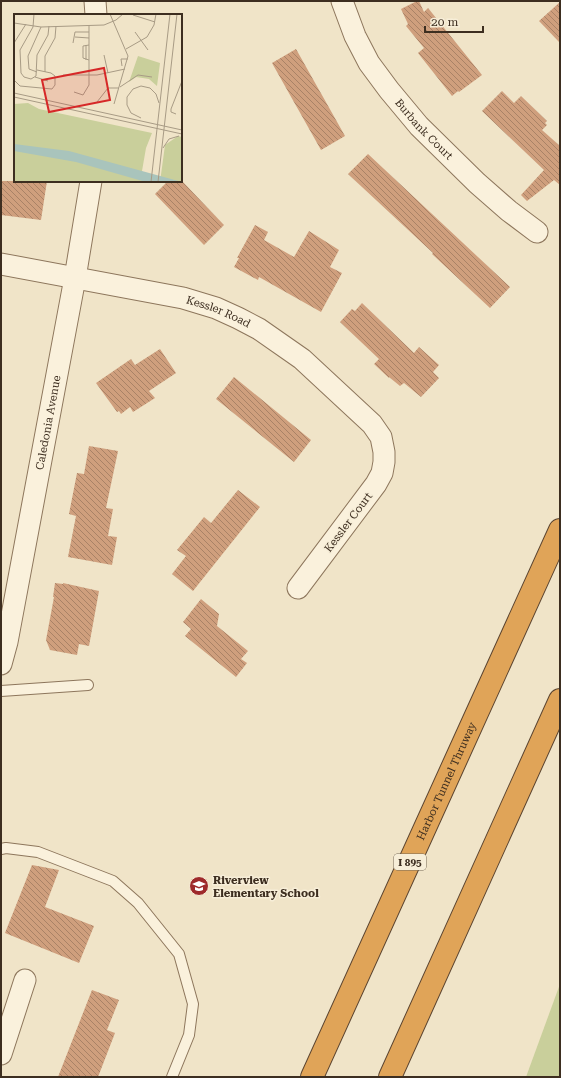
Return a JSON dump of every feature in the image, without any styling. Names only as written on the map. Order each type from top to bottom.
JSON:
[{"type":"highway","name":"Harbor Tunnel Thruway","points":[[312,1077],[560,530]]},
{"type":"highway","points":[[390,1077],[560,700]]},
{"type":"street","points":[[95,1],[96,14]]},
{"type":"street","name":"Burbank Court","points":[[342,1],[355,36],[369,63],[418,126],[508,211],[537,232]]},
{"type":"street","name":"Caledonia Avenue","points":[[1,664],[7,642],[75,278],[91,182]]},
{"type":"street","name":"Kessler Road","points":[[1,264],[183,298],[216,308],[238,318],[259,329],[302,359],[372,424],[381,437],[384,452]]},
{"type":"street","name":"Kessler Court","points":[[298,588],[376,484],[382,473],[384,452]]},
{"type":"street","points":[[1,1054],[25,980]]},
{"type":"lane","points":[[1,691],[88,684]]},
{"type":"lane","points":[[1,849],[6,848],[38,852],[113,882],[138,903],[179,954],[193,1004],[189,1035],[172,1077]]},
{"type":"green space","points":[[560,984],[560,1077],[526,1077]]},
{"type":"building","points":[[419,1],[424,12],[428,8],[482,75],[452,96],[418,53],[424,48],[406,26],[408,24],[401,9]]},
{"type":"building","points":[[560,2],[560,43],[539,21]]},
{"type":"building","points":[[296,49],[345,136],[321,150],[272,63]]},
{"type":"building","points":[[502,91],[514,103],[521,96],[547,121],[545,123],[547,125],[542,130],[560,146],[560,185],[554,180],[527,201],[521,195],[544,170],[482,111]]},
{"type":"building","points":[[368,154],[510,287],[490,308],[348,174]]},
{"type":"building","points":[[2,181],[47,182],[41,220],[1,215]]},
{"type":"building","points":[[182,181],[224,225],[204,245],[155,194],[167,182]]},
{"type":"building","points":[[255,225],[268,232],[264,240],[294,257],[309,231],[339,250],[330,267],[342,273],[321,312],[259,277],[258,280],[234,267],[239,258],[237,258]]},
{"type":"building","points":[[362,303],[414,353],[419,347],[439,365],[433,372],[439,378],[421,397],[404,383],[400,386],[389,378],[374,364],[379,359],[340,322],[352,309],[355,311]]},
{"type":"building","points":[[160,349],[176,373],[149,391],[155,398],[133,412],[130,407],[121,414],[119,411],[117,412],[96,383],[131,359],[135,365]]},
{"type":"building","points":[[234,377],[311,440],[294,462],[216,399]]},
{"type":"building","points":[[89,446],[118,451],[106,508],[113,509],[108,536],[117,537],[112,565],[68,557],[76,516],[69,514],[77,473],[84,474]]},
{"type":"building","points":[[238,490],[260,507],[193,591],[172,574],[186,556],[177,550],[204,517],[211,523]]},
{"type":"building","points":[[55,583],[63,583],[99,591],[89,646],[79,644],[77,655],[50,650],[46,640]]},
{"type":"building","points":[[201,599],[219,614],[217,626],[248,651],[241,659],[247,663],[236,677],[185,636],[191,629],[183,622]]},
{"type":"building","points":[[32,865],[59,870],[45,907],[94,926],[79,963],[5,933]]},
{"type":"building","points":[[92,990],[119,1000],[107,1030],[115,1033],[98,1077],[58,1077]]},
{"type":"place","name":"Riverview Elementary School","points":[[199,886]]}]
